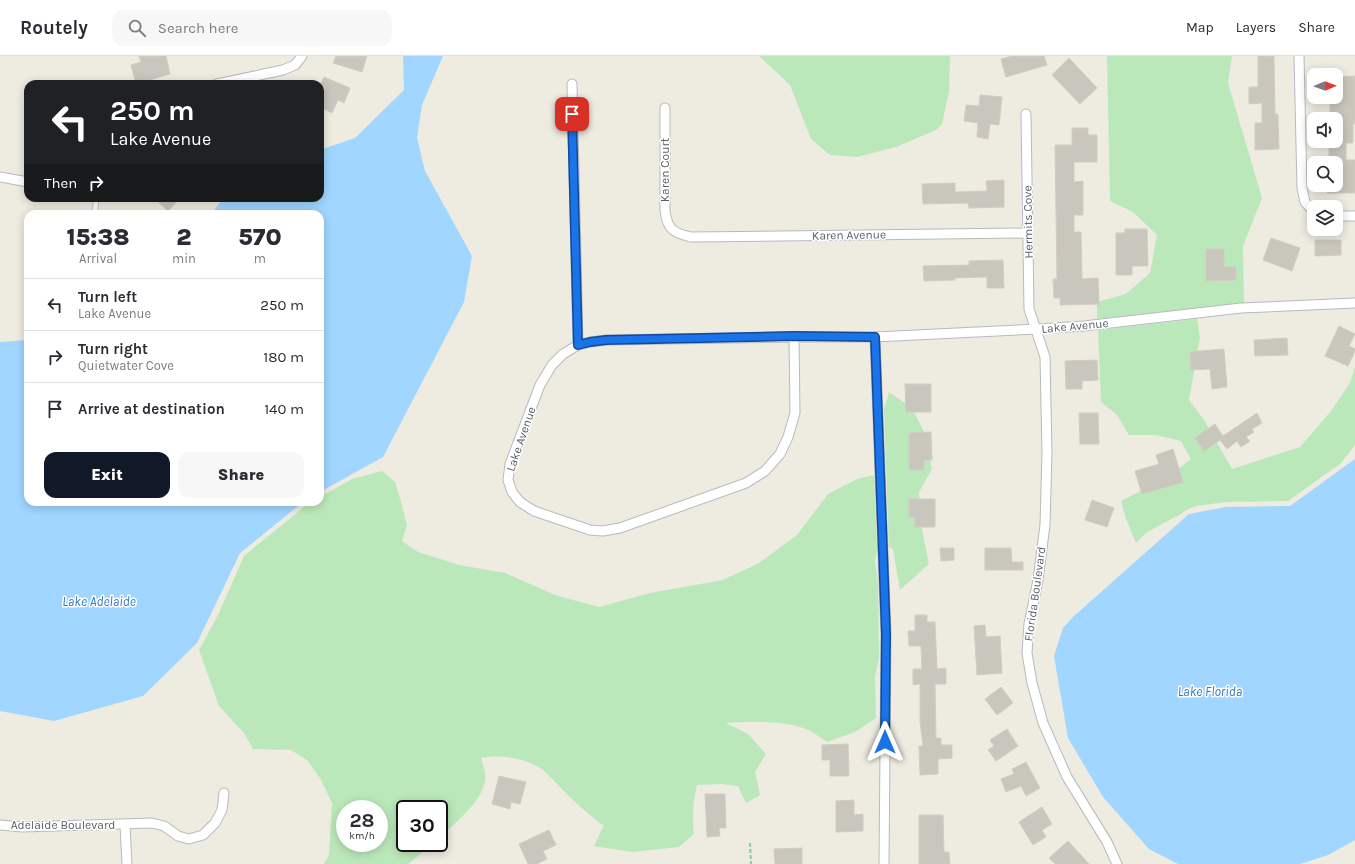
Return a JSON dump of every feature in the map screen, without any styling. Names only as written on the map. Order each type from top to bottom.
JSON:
[{"type":"street","points":[[236,80],[283,70],[295,65],[302,56]]},
{"type":"street","points":[[1299,56],[1302,188],[1305,202],[1307,204]]},
{"type":"street","points":[[572,84],[578,345]]},
{"type":"street","name":"Karen Court","points":[[665,108],[665,210],[667,222],[672,230]]},
{"type":"street","name":"Hermits Cove","points":[[1026,114],[1029,309],[1037,329]]},
{"type":"street","points":[[0,177],[24,181]]},
{"type":"street","points":[[1343,216],[1355,216]]},
{"type":"street","name":"Karen Avenue","points":[[672,230],[681,235],[690,237],[1028,233]]},
{"type":"street","name":"Lake Avenue","points":[[794,336],[795,413],[788,437],[780,454],[765,471],[746,483],[620,528],[603,531],[590,530],[534,511],[520,502],[512,492],[508,480],[510,464],[540,384],[552,365],[563,354],[578,345],[590,342],[606,340],[794,336],[875,337],[1037,329],[1084,326],[1241,308],[1355,302]]},
{"type":"street","name":"Florida Boulevard","points":[[1037,329],[1044,356],[1047,453],[1045,525],[1038,580],[1029,624],[1027,653],[1032,683],[1043,723],[1067,777],[1107,842],[1117,864]]},
{"type":"street","points":[[875,337],[886,634],[884,864]]},
{"type":"street","name":"Adelaide Boulevard","points":[[0,825],[22,827],[152,824],[164,826],[178,836],[189,838],[203,835],[215,824],[222,810],[224,793]]},
{"type":"street","points":[[126,825],[126,864]]},
{"type":"path","points":[[750,843],[751,864]]},
{"type":"green space","points":[[759,56],[950,56],[949,92],[942,124],[936,130],[896,147],[857,157],[830,155],[811,139],[790,85]]},
{"type":"green space","points":[[1107,56],[1232,56],[1228,83],[1262,198],[1243,246],[1244,303],[1097,319],[1097,302],[1126,294],[1150,273],[1157,235],[1133,212],[1110,201]]},
{"type":"green space","points":[[1197,319],[1200,338],[1189,400],[1204,420],[1232,469],[1300,447],[1331,411],[1350,383],[1355,367],[1355,445],[1341,463],[1288,501],[1226,502],[1196,506],[1147,532],[1136,543],[1126,519],[1121,501],[1168,477],[1191,459],[1181,441],[1156,435],[1129,435],[1117,415],[1101,402],[1098,330]]},
{"type":"green space","points":[[889,392],[912,408],[924,432],[932,469],[919,492],[922,530],[929,564],[900,590],[893,549],[889,547],[884,410]]},
{"type":"green space","points":[[382,471],[395,482],[401,502],[407,525],[402,541],[418,552],[459,565],[505,573],[555,595],[599,607],[650,593],[723,580],[759,563],[797,535],[828,494],[857,479],[874,475],[877,551],[875,561],[878,582],[879,658],[875,677],[876,718],[855,732],[827,742],[809,730],[794,725],[764,722],[726,723],[748,734],[766,754],[755,772],[760,795],[746,803],[738,786],[721,784],[697,785],[693,809],[694,834],[679,847],[632,852],[594,846],[604,825],[576,803],[543,770],[537,766],[529,762],[513,758],[496,756],[481,758],[485,777],[483,788],[474,804],[448,830],[448,800],[396,800],[396,852],[423,852],[408,864],[324,864],[329,855],[332,803],[320,778],[307,760],[291,750],[253,749],[244,733],[219,706],[199,650],[219,613],[244,556],[305,506],[324,506],[324,495],[352,479]]},
{"type":"water","points":[[403,56],[443,56],[422,105],[417,138],[425,171],[472,256],[464,302],[383,457],[324,490],[324,210],[214,210],[221,202],[324,202],[324,149],[355,138],[404,90]]},
{"type":"water","name":"Lake Adelaide","points":[[24,340],[24,506],[298,506],[240,553],[197,643],[143,696],[54,721],[0,711],[0,342]]},
{"type":"water","name":"Lake Florida","points":[[1355,459],[1355,840],[1328,855],[1300,864],[1178,864],[1149,849],[1103,797],[1068,738],[1054,656],[1063,628],[1073,617],[1189,514],[1226,507],[1290,506]]},
{"type":"building","points":[[139,56],[166,56],[170,74],[150,80],[135,80],[131,65],[141,62]]},
{"type":"building","points":[[336,56],[367,56],[362,72],[333,63]]},
{"type":"building","points":[[1012,56],[1044,56],[1047,65],[1006,77],[1001,59]]},
{"type":"building","points":[[1258,56],[1274,56],[1275,114],[1278,114],[1279,149],[1255,150],[1255,123],[1262,123],[1262,103],[1249,104],[1249,87],[1258,87]]},
{"type":"building","points":[[1069,58],[1097,88],[1080,104],[1052,75]]},
{"type":"building","points":[[1355,76],[1355,124],[1353,124],[1353,143],[1346,143],[1346,160],[1355,160],[1355,193],[1327,193],[1343,192],[1343,156],[1329,156],[1329,148],[1343,148],[1343,112],[1330,112],[1330,104],[1343,104],[1343,77]]},
{"type":"building","points":[[324,77],[350,88],[344,103],[338,100],[332,113],[324,109],[324,80],[322,80]]},
{"type":"building","points":[[980,95],[1002,97],[999,125],[990,124],[988,139],[977,137],[978,123],[964,121],[966,105],[979,106]]},
{"type":"building","points":[[1072,128],[1088,128],[1088,135],[1097,135],[1097,162],[1074,162],[1074,182],[1083,181],[1083,215],[1074,215],[1074,232],[1081,232],[1082,279],[1098,278],[1099,304],[1060,305],[1060,298],[1054,298],[1053,279],[1057,279],[1055,145],[1072,145]]},
{"type":"building","points":[[1004,180],[1004,207],[969,208],[968,203],[923,204],[922,184],[955,183],[955,192],[987,191],[986,181]]},
{"type":"building","points":[[158,202],[176,202],[169,210],[167,210]]},
{"type":"building","points":[[1125,229],[1147,229],[1148,266],[1132,266],[1132,275],[1116,275],[1116,233],[1125,233]]},
{"type":"building","points":[[1271,238],[1300,248],[1292,271],[1263,260]]},
{"type":"building","points":[[1315,240],[1341,240],[1341,255],[1315,256]]},
{"type":"building","points":[[1206,249],[1224,249],[1224,267],[1236,267],[1236,280],[1206,281]]},
{"type":"building","points":[[1003,260],[1004,288],[987,288],[987,277],[924,281],[923,266],[969,265],[969,261]]},
{"type":"building","points":[[1339,326],[1355,334],[1349,346],[1355,349],[1355,351],[1348,366],[1325,356]]},
{"type":"building","points":[[1287,338],[1288,355],[1255,356],[1254,340]]},
{"type":"building","points":[[1224,349],[1227,387],[1212,389],[1210,369],[1191,370],[1190,352]]},
{"type":"building","points":[[1097,360],[1098,380],[1082,381],[1082,389],[1066,389],[1065,361]]},
{"type":"building","points":[[905,384],[931,384],[931,412],[906,412]]},
{"type":"building","points":[[1079,413],[1098,413],[1099,444],[1080,444]]},
{"type":"building","points":[[1257,413],[1262,423],[1252,429],[1254,432],[1246,437],[1250,441],[1241,447],[1237,441],[1227,449],[1220,440],[1204,451],[1195,438],[1215,424],[1223,436]]},
{"type":"building","points":[[931,432],[932,460],[924,460],[924,470],[909,470],[909,433]]},
{"type":"building","points":[[1173,449],[1183,482],[1142,494],[1135,471],[1159,464],[1156,455]]},
{"type":"building","points":[[909,499],[935,499],[935,527],[915,527],[915,517],[909,517]]},
{"type":"building","points":[[1092,500],[1114,508],[1107,527],[1085,520]]},
{"type":"building","points":[[940,548],[954,548],[954,560],[941,561]]},
{"type":"building","points":[[985,548],[1011,548],[1012,562],[1023,562],[1023,570],[985,570]]},
{"type":"building","points":[[915,615],[927,615],[927,622],[935,622],[937,669],[946,668],[946,684],[935,684],[936,738],[941,738],[941,745],[952,745],[952,758],[938,759],[938,774],[920,775],[919,746],[923,746],[920,722],[920,684],[913,685],[913,669],[922,669],[921,646],[909,646],[908,631],[915,631]]},
{"type":"building","points":[[985,625],[986,637],[1000,636],[1002,673],[977,675],[974,626]]},
{"type":"building","points":[[1001,687],[1013,703],[997,715],[985,699]]},
{"type":"building","points":[[1007,729],[1018,746],[996,761],[988,750],[994,746],[990,740]]},
{"type":"building","points":[[848,744],[849,776],[830,776],[830,760],[822,760],[822,745]]},
{"type":"building","points":[[1026,762],[1040,788],[1026,796],[1021,786],[1006,792],[1001,779],[1014,774],[1012,769]]},
{"type":"building","points":[[499,776],[526,782],[520,804],[511,802],[510,809],[492,804]]},
{"type":"building","points":[[705,794],[725,794],[726,828],[719,828],[720,836],[707,837]]},
{"type":"building","points":[[854,800],[854,815],[863,814],[863,831],[836,832],[836,801]]},
{"type":"building","points":[[1042,807],[1052,824],[1042,830],[1046,837],[1033,845],[1019,822]]},
{"type":"building","points":[[919,815],[943,815],[944,852],[949,852],[950,864],[919,864]]},
{"type":"building","points":[[549,830],[556,845],[543,851],[547,859],[537,864],[528,864],[519,844]]},
{"type":"building","points":[[1068,841],[1089,864],[1055,864],[1049,858]]},
{"type":"building","points":[[802,848],[802,864],[775,864],[774,849]]},
{"type":"route","points":[[572,114],[578,345],[606,340],[794,336],[875,337],[886,634],[885,742]]}]
